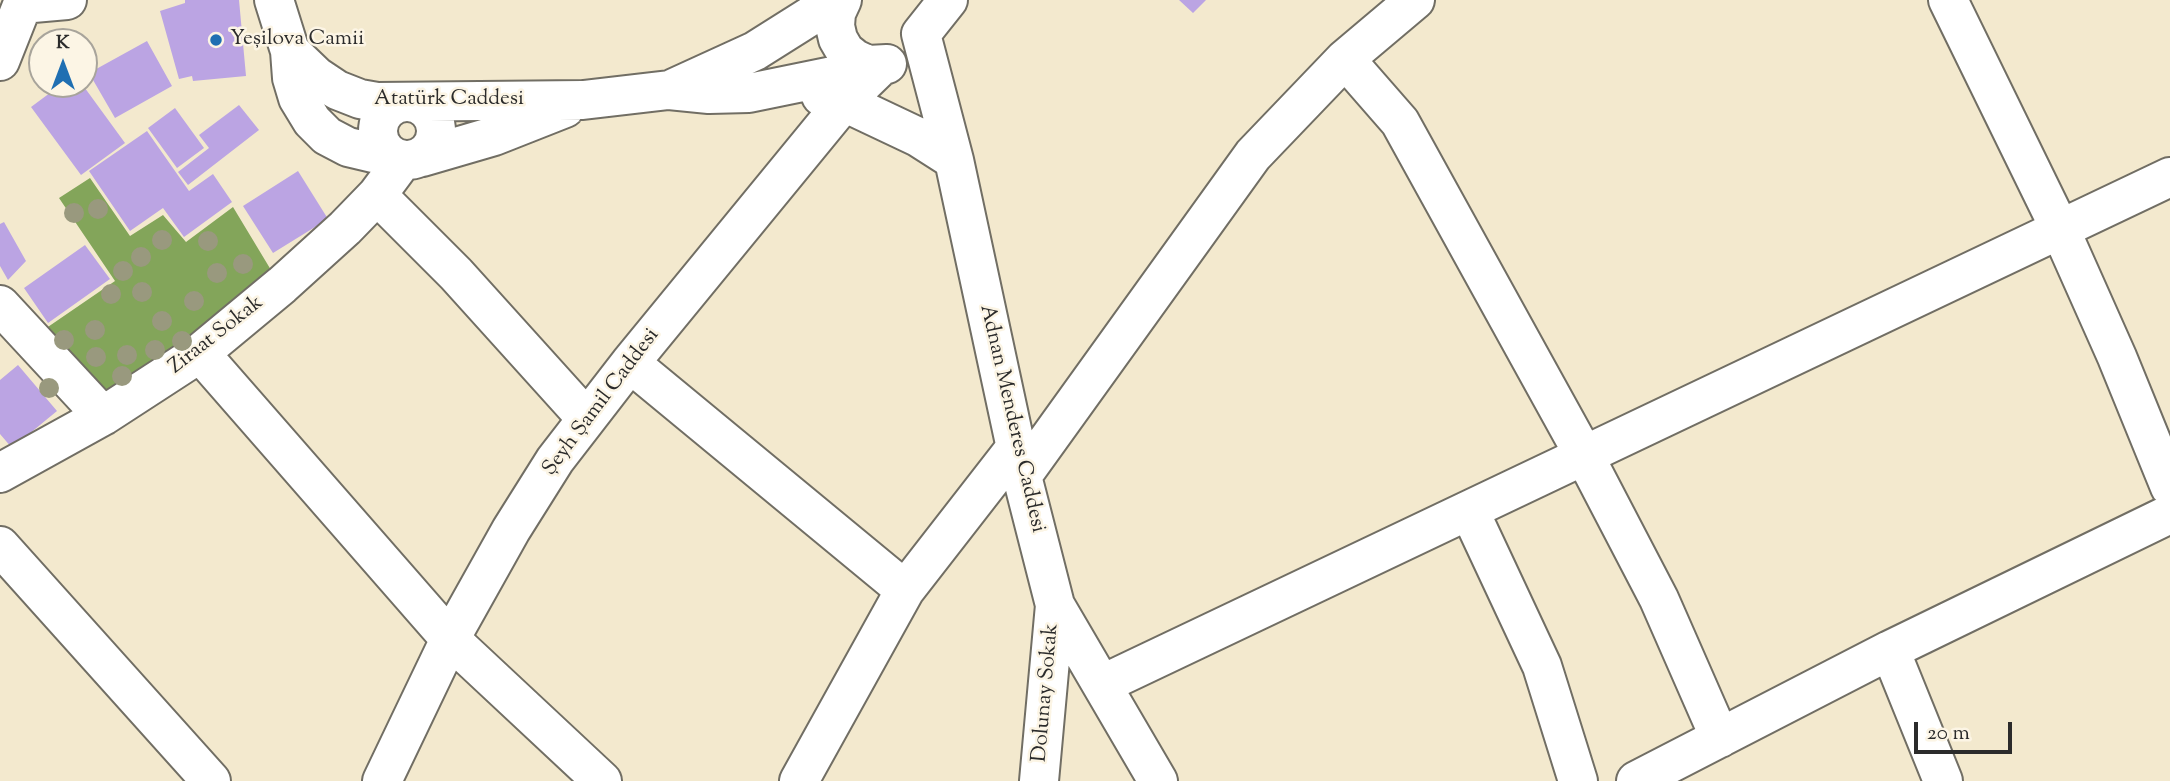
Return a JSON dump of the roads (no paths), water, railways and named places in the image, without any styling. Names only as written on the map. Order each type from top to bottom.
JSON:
[{"type":"street","name":"Atatürk Caddesi","points":[[274,0],[290,51],[292,78],[298,98],[312,121],[327,136],[348,146],[412,158],[494,136],[583,100]]},
{"type":"street","points":[[669,90],[755,51],[836,0]]},
{"type":"street","points":[[842,0],[836,13],[835,26],[845,51],[868,65],[881,66]]},
{"type":"street","points":[[669,90],[709,94],[750,93],[894,62],[906,55],[917,17],[948,0]]},
{"type":"street","points":[[799,781],[905,590],[1019,461],[1253,155],[1345,59],[1415,0]]},
{"type":"street","points":[[1948,0],[2060,229],[2117,357],[2170,487]]},
{"type":"street","points":[[0,61],[31,2]]},
{"type":"street","name":"Adnan Menderes Caddesi","points":[[917,17],[954,160],[1019,461],[1055,605],[1158,781]]},
{"type":"street","name":"Atatürk Caddesi","points":[[290,51],[316,76],[337,90],[368,100],[583,100],[669,90]]},
{"type":"street","points":[[1345,59],[1400,122],[1585,457],[1659,599],[1720,738]]},
{"type":"street","name":"Şeyh Şamil Caddesi","points":[[382,781],[450,639],[555,460],[586,418],[844,102],[881,66]]},
{"type":"street","points":[[788,86],[844,102],[918,137],[954,160]]},
{"type":"street","points":[[407,101],[388,107],[382,115],[377,134],[386,151],[412,158]]},
{"type":"street","name":"Ziraat Sokak","points":[[0,474],[103,416],[200,353],[345,228],[412,158]]},
{"type":"street","points":[[1103,684],[2170,177]]},
{"type":"street","points":[[377,195],[456,274],[586,418]]},
{"type":"street","points":[[0,305],[103,416]]},
{"type":"street","points":[[200,353],[450,639],[602,781]]},
{"type":"street","points":[[631,363],[905,590]]},
{"type":"street","points":[[1469,510],[1542,666],[1578,781]]},
{"type":"street","points":[[1636,781],[1890,650],[2170,514]]},
{"type":"street","points":[[0,546],[211,781]]},
{"type":"street","name":"Dolunay Sokak","points":[[1039,781],[1055,605]]},
{"type":"street","points":[[1890,650],[1943,781]]},
{"type":"place","name":"Yeşilova Camii","points":[[216,40]]}]
